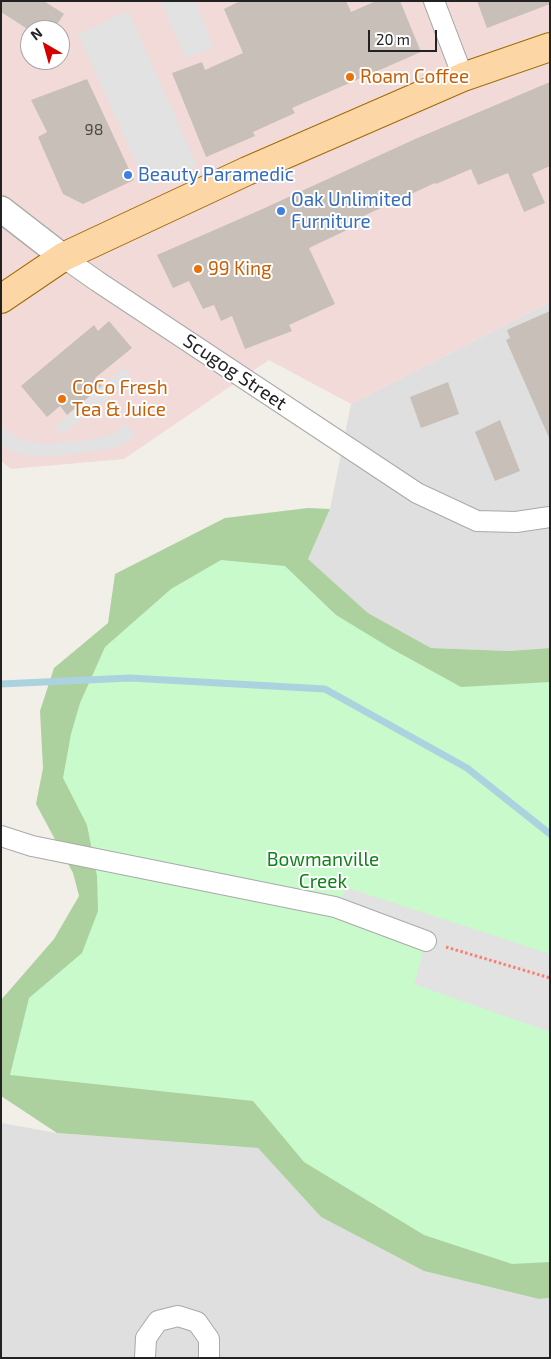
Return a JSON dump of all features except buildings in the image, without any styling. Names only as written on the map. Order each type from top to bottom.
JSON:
[{"type":"main road","points":[[1,299],[63,257],[247,171],[463,77],[550,47]]},
{"type":"street","points":[[434,1],[463,77]]},
{"type":"street","name":"Scugog Street","points":[[1,209],[63,257],[105,286],[417,493],[477,521],[516,522],[550,517]]},
{"type":"street","points":[[1,836],[32,846],[335,907],[426,941]]},
{"type":"street","points":[[146,1358],[146,1338],[158,1322],[178,1316],[198,1322],[209,1339],[209,1358]]},
{"type":"path","points":[[426,941],[550,978]]},
{"type":"shaded area","points":[[1,1],[550,1],[550,302],[351,404],[269,360],[124,459],[11,469],[1,461]]},
{"type":"shaded area","points":[[161,1],[195,1],[214,48],[185,58]]},
{"type":"shaded area","points":[[128,11],[197,165],[147,187],[78,34]]},
{"type":"shaded area","points":[[550,302],[550,648],[509,651],[431,648],[368,613],[308,559],[330,509],[351,404]]},
{"type":"shaded area","points":[[124,368],[132,378],[62,435],[55,426]]},
{"type":"shaded area","points":[[126,424],[136,435],[122,446],[104,450],[43,457],[15,453],[1,445],[1,426],[14,436],[26,441],[46,444],[87,440],[111,435]]},
{"type":"shaded area","points":[[345,887],[550,954],[550,1032],[414,984],[426,941],[341,903]]},
{"type":"shaded area","points":[[1,1123],[57,1133],[258,1148],[321,1217],[424,1271],[539,1299],[550,1298],[550,1358],[1,1358]]},
{"type":"green space","name":"Bowmanville Creek","points":[[308,508],[330,509],[308,559],[368,613],[431,648],[509,651],[550,648],[550,1298],[539,1299],[424,1271],[321,1217],[258,1148],[57,1133],[1,1096],[1,1000],[54,939],[79,896],[73,873],[36,804],[43,768],[40,711],[54,668],[108,623],[115,574],[225,518]]},
{"type":"green space","name":"Bowmanville Creek","points":[[221,560],[285,566],[336,615],[392,649],[461,687],[550,682],[550,1262],[512,1264],[424,1235],[304,1162],[253,1101],[10,1075],[29,998],[82,953],[98,911],[97,876],[87,825],[63,778],[71,734],[80,703],[105,647],[171,589]]},
{"type":"waterway","name":"Bowmanville Creek","points":[[1,684],[130,678],[325,689],[467,768],[550,834]]},
{"type":"place","name":"Roam Coffee","points":[[350,77]]},
{"type":"place","name":"Beauty Paramedic","points":[[128,175]]},
{"type":"place","name":"Oak Unlimited Furniture","points":[[281,211]]},
{"type":"place","name":"99 King","points":[[198,269]]},
{"type":"place","name":"CoCo Fresh Tea & Juice","points":[[62,399]]}]
